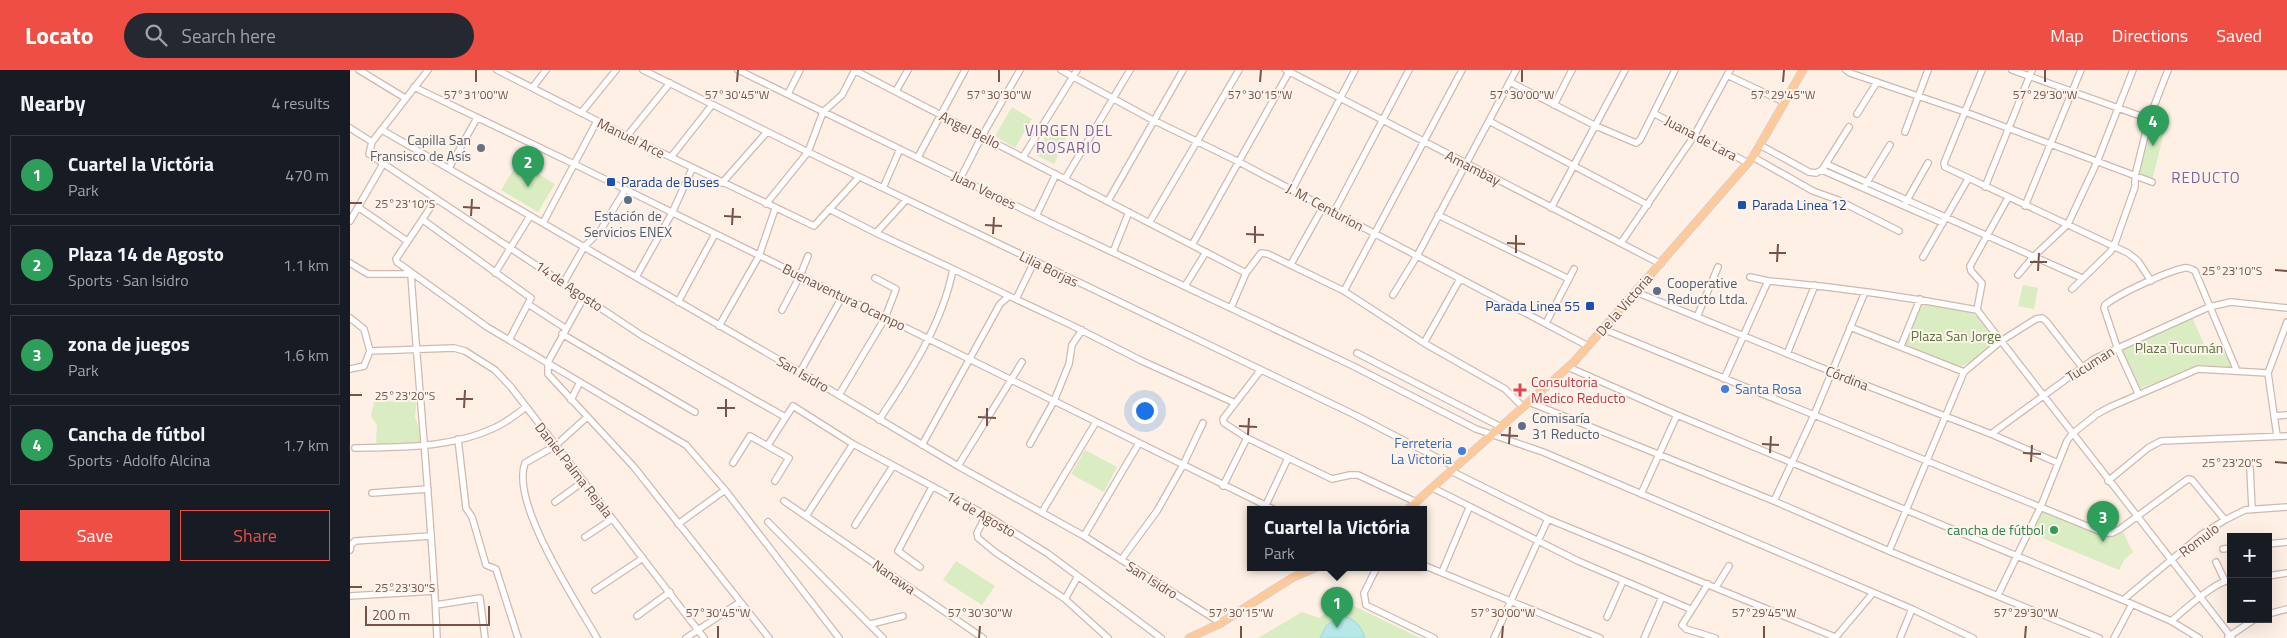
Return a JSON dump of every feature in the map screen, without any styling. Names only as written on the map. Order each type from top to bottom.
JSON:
[{"type":"main road","name":"De la Victoria","points":[[1411,506],[1568,367],[1588,346],[1751,160],[1803,70]]},
{"type":"main road","points":[[1189,638],[1221,623],[1292,578],[1308,571]]},
{"type":"street","points":[[359,70],[405,98]]},
{"type":"street","points":[[350,128],[372,142],[428,70]]},
{"type":"street","name":"Manuel Arce","points":[[497,70],[626,136],[814,226],[829,209]]},
{"type":"street","points":[[533,87],[546,70]]},
{"type":"street","points":[[581,113],[616,70]]},
{"type":"street","name":"Lilia Borjas","points":[[643,70],[654,72],[670,83],[767,132],[1260,371],[1355,415],[1548,519],[1716,587],[1835,638]]},
{"type":"street","name":"Juan Veroes","points":[[738,70],[1036,216],[1353,366],[1491,436],[1543,452],[1912,609],[1964,636],[1973,638]]},
{"type":"street","points":[[788,94],[800,70]]},
{"type":"street","points":[[766,204],[808,152],[823,112],[842,94],[855,70]]},
{"type":"street","name":"Angel Bello","points":[[855,70],[1246,273]]},
{"type":"street","points":[[896,92],[908,70]]},
{"type":"street","points":[[918,157],[965,70]]},
{"type":"street","points":[[960,179],[1020,70]]},
{"type":"street","name":"J. M. Centurion","points":[[1061,70],[1113,99],[1239,162],[1588,346]]},
{"type":"street","points":[[1023,157],[1077,70]]},
{"type":"street","points":[[1065,179],[1130,70]]},
{"type":"street","points":[[1108,201],[1183,70]]},
{"type":"street","points":[[1149,223],[1239,70]]},
{"type":"street","points":[[1292,190],[1355,70]]},
{"type":"street","points":[[1334,212],[1409,70]]},
{"type":"street","points":[[1344,291],[1462,70]]},
{"type":"street","points":[[1393,295],[1417,256],[1516,70]]},
{"type":"street","points":[[1554,105],[1572,70]]},
{"type":"street","points":[[1551,208],[1625,70]]},
{"type":"street","points":[[1510,82],[1596,126],[1636,143],[1640,140],[1655,114],[1675,70]]},
{"type":"street","points":[[1846,70],[2152,182]]},
{"type":"street","points":[[1905,132],[1928,70]]},
{"type":"street","points":[[1982,70],[1944,165],[1968,179],[2114,246],[2136,259],[2151,281]]},
{"type":"street","points":[[2012,70],[2149,120]]},
{"type":"street","points":[[1984,186],[2032,70]]},
{"type":"street","points":[[2025,206],[2081,70]]},
{"type":"street","points":[[2018,275],[2033,257],[2068,224],[2097,162],[2133,70]]},
{"type":"street","points":[[2072,289],[2114,246],[2135,187],[2135,176],[2149,120],[2168,70]]},
{"type":"street","points":[[1192,245],[1288,71]]},
{"type":"street","name":"Amambay","points":[[1288,71],[1299,73],[1340,98],[1661,264]]},
{"type":"street","points":[[1621,244],[1694,136],[1729,72],[1784,102]]},
{"type":"street","points":[[1857,114],[1877,82]]},
{"type":"street","points":[[626,136],[670,83]]},
{"type":"street","name":"Buenaventura Ocampo","points":[[414,87],[970,359],[1261,506]]},
{"type":"street","points":[[671,157],[712,105]]},
{"type":"street","name":"Juana de Lara","points":[[1655,114],[1694,136],[1751,160],[1813,191],[1838,200],[1899,231]]},
{"type":"street","points":[[450,168],[477,118]]},
{"type":"street","points":[[543,223],[597,121]]},
{"type":"street","points":[[1488,121],[1648,205]]},
{"type":"street","points":[[1760,145],[1809,172],[1816,173],[1824,167],[1849,127]]},
{"type":"street","name":"San Isidro","points":[[382,130],[800,372],[958,466],[1084,536],[1221,623]]},
{"type":"street","points":[[722,183],[767,132]]},
{"type":"street","name":"14 de Agosto","points":[[372,142],[368,151],[369,154],[383,164],[641,334],[785,417],[792,405],[853,444],[986,516],[1047,553],[1161,638]]},
{"type":"street","points":[[1865,185],[1890,145]]},
{"type":"street","points":[[883,188],[900,149]]},
{"type":"street","points":[[1905,202],[1928,163]]},
{"type":"street","points":[[350,221],[383,164]]},
{"type":"street","points":[[1824,167],[2082,278]]},
{"type":"street","points":[[636,277],[672,213],[692,168]]},
{"type":"street","points":[[1036,216],[1056,174]]},
{"type":"street","points":[[859,177],[829,209],[1082,330],[1142,361],[1235,403]]},
{"type":"street","points":[[1923,256],[1968,179]]},
{"type":"street","points":[[564,282],[584,247],[596,236],[625,190]]},
{"type":"street","points":[[1977,310],[1982,283],[1971,271],[1970,266],[1988,238],[2008,198]]},
{"type":"street","points":[[436,199],[396,260],[411,274],[475,320],[686,445],[725,490],[839,638]]},
{"type":"street","points":[[876,233],[906,200]]},
{"type":"street","points":[[358,207],[408,242]]},
{"type":"street","points":[[1290,264],[1323,207]]},
{"type":"street","points":[[719,326],[759,256],[776,208]]},
{"type":"street","points":[[1113,252],[1130,212]]},
{"type":"street","points":[[1438,215],[1569,279]]},
{"type":"street","points":[[496,273],[530,216]]},
{"type":"street","points":[[423,220],[530,298],[509,340]]},
{"type":"street","points":[[678,302],[715,234]]},
{"type":"street","points":[[1185,286],[1206,252]]},
{"type":"street","points":[[1231,308],[1246,273],[1261,253],[1268,254],[1344,291],[1424,343],[1505,389],[1526,404],[1774,500],[1889,551],[2099,638]]},
{"type":"street","points":[[782,310],[808,256]]},
{"type":"street","points":[[1016,299],[1034,262]]},
{"type":"street","points":[[350,263],[368,274],[411,274]]},
{"type":"street","points":[[1697,317],[1718,267]]},
{"type":"street","points":[[2138,393],[2117,347],[2104,308],[2105,305],[2151,281],[2190,268],[2195,271],[2237,371]]},
{"type":"street","points":[[879,420],[927,338],[946,299],[953,269]]},
{"type":"street","points":[[1546,324],[1574,269]]},
{"type":"street","points":[[411,274],[416,351],[426,445],[438,638]]},
{"type":"street","points":[[1750,277],[1768,281],[1815,285],[1920,299],[1977,310],[2108,481],[2201,597],[2230,637],[2249,623]]},
{"type":"street","points":[[839,395],[885,318],[896,288],[875,278]]},
{"type":"street","points":[[1424,343],[1460,278]]},
{"type":"street","points":[[1724,379],[1768,281]]},
{"type":"street","points":[[1787,354],[1815,285]]},
{"type":"street","name":"Córdina","points":[[1636,292],[2058,462]]},
{"type":"street","points":[[1774,500],[1814,416],[1865,292]]},
{"type":"street","points":[[922,445],[1000,304],[1009,296]]},
{"type":"street","points":[[584,297],[548,362],[549,376],[586,418],[634,467],[769,638]]},
{"type":"street","points":[[800,372],[842,297]]},
{"type":"street","points":[[1901,346],[1920,299]]},
{"type":"street","name":"Tucuman","points":[[1991,434],[2082,367],[2117,347],[2209,307],[2231,302],[2287,308]]},
{"type":"street","points":[[528,304],[564,331],[695,412]]},
{"type":"street","points":[[350,318],[364,329],[370,351],[364,366],[350,369]]},
{"type":"street","points":[[1889,551],[1964,372],[2001,341],[2036,319],[2042,318],[2082,367]]},
{"type":"street","points":[[2277,436],[2268,373],[2287,322]]},
{"type":"street","points":[[1850,327],[1964,372]]},
{"type":"street","points":[[1603,329],[2104,533],[2113,533],[2190,479],[2225,520]]},
{"type":"street","points":[[1030,444],[1054,401],[1068,364],[1072,345],[1082,330]]},
{"type":"street","name":"Daniel Palma Rejala","points":[[370,351],[416,351],[450,347],[465,351],[495,370],[511,387],[699,629],[704,638]]},
{"type":"street","points":[[1357,353],[1501,427]]},
{"type":"street","points":[[958,466],[1022,362]]},
{"type":"street","points":[[1568,367],[1677,415],[2123,600],[2171,621],[2199,638]]},
{"type":"street","points":[[1998,596],[2041,506],[2058,462],[2072,434],[2097,414],[2138,393],[2198,369],[2268,373]]},
{"type":"street","points":[[1260,371],[1223,419],[1224,423],[1248,438],[1332,479],[1358,475],[1416,502]]},
{"type":"street","points":[[571,400],[580,382]]},
{"type":"street","points":[[355,448],[426,445],[458,439],[492,429],[526,407]]},
{"type":"street","points":[[1641,494],[1677,415]]},
{"type":"street","points":[[2274,416],[2287,415]]},
{"type":"street","points":[[768,445],[785,417]]},
{"type":"street","points":[[586,418],[555,446],[525,463],[523,482],[532,522],[597,638]]},
{"type":"street","points":[[1042,512],[1096,422]]},
{"type":"street","points":[[1121,560],[1157,511],[1183,466],[1203,423]]},
{"type":"street","points":[[733,463],[749,436],[768,445],[789,459],[775,482]]},
{"type":"street","points":[[2108,481],[2148,448],[2161,441],[2287,436]]},
{"type":"street","points":[[1223,486],[1248,438]]},
{"type":"street","points":[[458,439],[466,508],[472,517],[486,564],[496,569],[518,638]]},
{"type":"street","points":[[1084,536],[1139,443]]},
{"type":"street","points":[[806,516],[853,444]]},
{"type":"street","points":[[1266,506],[1288,458]]},
{"type":"street","points":[[855,525],[893,466]]},
{"type":"street","points":[[2250,468],[2252,509]]},
{"type":"street","points":[[555,502],[584,481]]},
{"type":"street","points":[[920,567],[898,551],[932,487]]},
{"type":"street","points":[[1433,488],[1539,542],[1623,581],[1690,609]]},
{"type":"street","points":[[372,493],[428,489]]},
{"type":"street","points":[[678,524],[725,490]]},
{"type":"street","name":"Nanawa","points":[[784,501],[983,638]]},
{"type":"street","name":"Romulo","points":[[2123,600],[2201,536],[2225,520],[2242,511],[2287,507]]},
{"type":"street","points":[[1442,572],[1470,508]]},
{"type":"street","points":[[986,516],[977,533],[978,538],[995,552],[1064,599],[1108,638]]},
{"type":"street","points":[[585,536],[612,519]]},
{"type":"street","points":[[1494,638],[1548,519]]},
{"type":"street","points":[[768,522],[883,638]]},
{"type":"street","points":[[350,550],[351,545],[355,541],[432,536]]},
{"type":"street","points":[[2272,544],[2287,542]]},
{"type":"street","points":[[2223,549],[2227,548]]},
{"type":"street","points":[[595,590],[643,558]]},
{"type":"street","points":[[2216,562],[2227,578]]},
{"type":"street","points":[[1427,566],[1600,638]]},
{"type":"street","points":[[1716,587],[1728,566]]},
{"type":"street","points":[[1375,571],[1364,593],[1366,605],[1434,638]]},
{"type":"street","points":[[2272,575],[2287,572]]},
{"type":"street","points":[[1064,599],[1078,576]]},
{"type":"street","points":[[1607,617],[1623,581]]},
{"type":"street","points":[[2171,621],[2201,597],[2227,581]]},
{"type":"street","points":[[1708,584],[1690,609],[1683,622],[1683,627],[1715,638]]},
{"type":"street","points":[[350,596],[435,591]]},
{"type":"street","points":[[637,616],[670,592]]},
{"type":"street","points":[[1835,638],[1873,593]]},
{"type":"street","points":[[1644,638],[1662,597]]},
{"type":"street","points":[[436,605],[480,598],[485,638]]},
{"type":"street","points":[[686,638],[740,602]]},
{"type":"street","points":[[2114,638],[2132,604]]},
{"type":"street","points":[[1900,638],[1912,609]]},
{"type":"street","points":[[2272,613],[2287,609]]},
{"type":"street","points":[[871,624],[904,616]]},
{"type":"green space","points":[[1012,107],[1032,119],[1015,148],[995,136]]},
{"type":"green space","points":[[2154,112],[2168,117],[2152,181],[2136,175]]},
{"type":"green space","points":[[1049,128],[1067,137],[1054,164],[1036,155]]},
{"type":"green space","points":[[518,162],[555,184],[538,212],[501,190]]},
{"type":"green space","points":[[2023,285],[2038,288],[2034,309],[2018,306]]},
{"type":"green space","name":"Plaza San Jorge","points":[[1923,302],[1958,308],[1977,316],[1990,333],[1993,346],[1972,361],[1958,368],[1905,344]]},
{"type":"green space","name":"Plaza Tucumán","points":[[2192,317],[2208,353],[2223,350],[2234,368],[2198,365],[2178,373],[2180,378],[2174,382],[2156,383],[2139,389],[2121,348]]},
{"type":"green space","points":[[413,392],[417,393],[415,417],[424,444],[410,445],[400,442],[379,445],[376,442],[377,425],[371,416],[374,402],[378,400],[398,402]]},
{"type":"green space","points":[[1085,450],[1117,467],[1104,492],[1071,474]]},
{"type":"green space","points":[[2042,508],[2105,535],[2122,530],[2133,552],[2124,560],[2119,570],[2030,533]]},
{"type":"green space","points":[[956,561],[995,586],[982,605],[943,580]]},
{"type":"green space","points":[[1343,601],[1420,638],[1258,638],[1302,612],[1319,618]]},
{"type":"water","points":[[1340,615],[1356,623],[1365,638],[1320,638],[1326,626]]},
{"type":"place","name":"Cancha de fútbol","points":[[2153,146]]},
{"type":"place","name":"Capilla San Fransisco de Asís","points":[[481,148]]},
{"type":"place","name":"Parada de Buses","points":[[611,182]]},
{"type":"place","name":"Plaza 14 de Agosto","points":[[528,187]]},
{"type":"place","name":"Estación de Servicios ENEX","points":[[628,200]]},
{"type":"place","name":"Parada Linea 12","points":[[1742,205]]},
{"type":"place","name":"Cooperative Reducto Ltda.","points":[[1657,291]]},
{"type":"place","name":"Parada Linea 55","points":[[1590,306]]},
{"type":"place","name":"Santa Rosa","points":[[1725,389]]},
{"type":"place","name":"Consultoria Medico Reducto","points":[[1520,390]]},
{"type":"place","name":"Comisaría 31 Reducto","points":[[1522,426]]},
{"type":"place","name":"Ferreteria La Victoria","points":[[1462,451]]},
{"type":"place","name":"cancha de fútbol","points":[[2054,530]]},
{"type":"place","name":"zona de juegos","points":[[2103,542]]},
{"type":"place","name":"Cuartel la Victória","points":[[1337,628]]},
{"type":"district","name":"VIRGEN DEL ROSARIO","points":[[1069,140]]},
{"type":"district","name":"REDUCTO","points":[[2206,178]]}]
